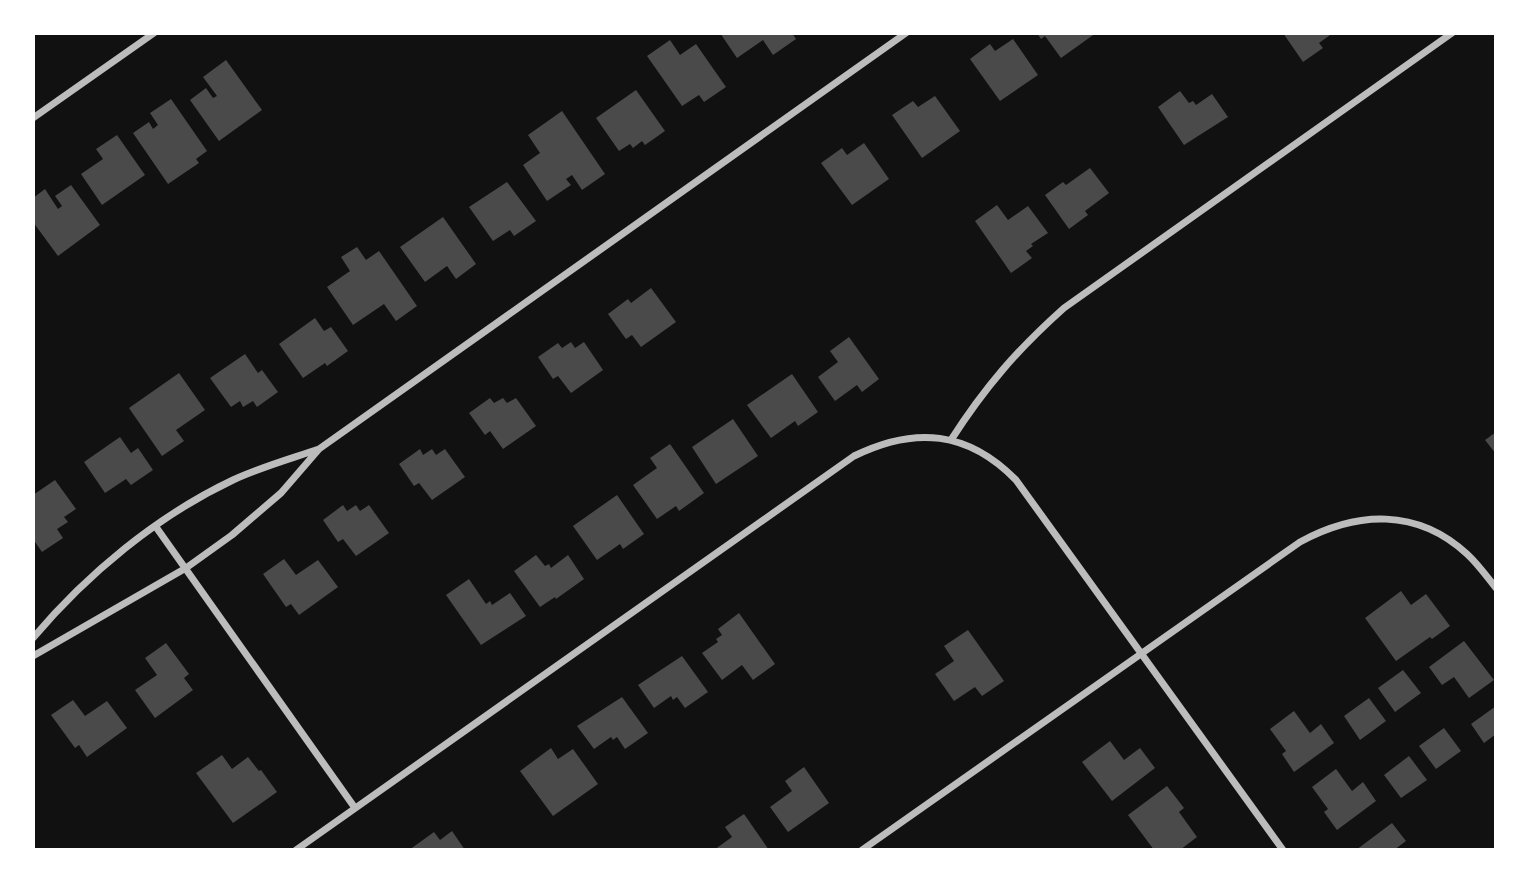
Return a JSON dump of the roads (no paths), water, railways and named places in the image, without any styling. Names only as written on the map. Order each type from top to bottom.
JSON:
[{"type":"street","points":[[33,118],[154,33]]},
{"type":"street","points":[[33,656],[186,568],[281,494],[319,449],[905,33]]},
{"type":"street","points":[[951,440],[1005,365],[1029,339],[1064,309],[1452,33]]},
{"type":"street","points":[[296,850],[854,456],[901,438],[927,436],[951,440],[987,455],[1016,480],[1283,850]]},
{"type":"street","points":[[33,638],[56,611],[105,565],[156,527],[206,494],[235,480],[319,449]]},
{"type":"street","points":[[862,850],[1300,542],[1339,523],[1387,519],[1418,525],[1454,543],[1496,588]]},
{"type":"street","points":[[156,527],[355,808]]}]
